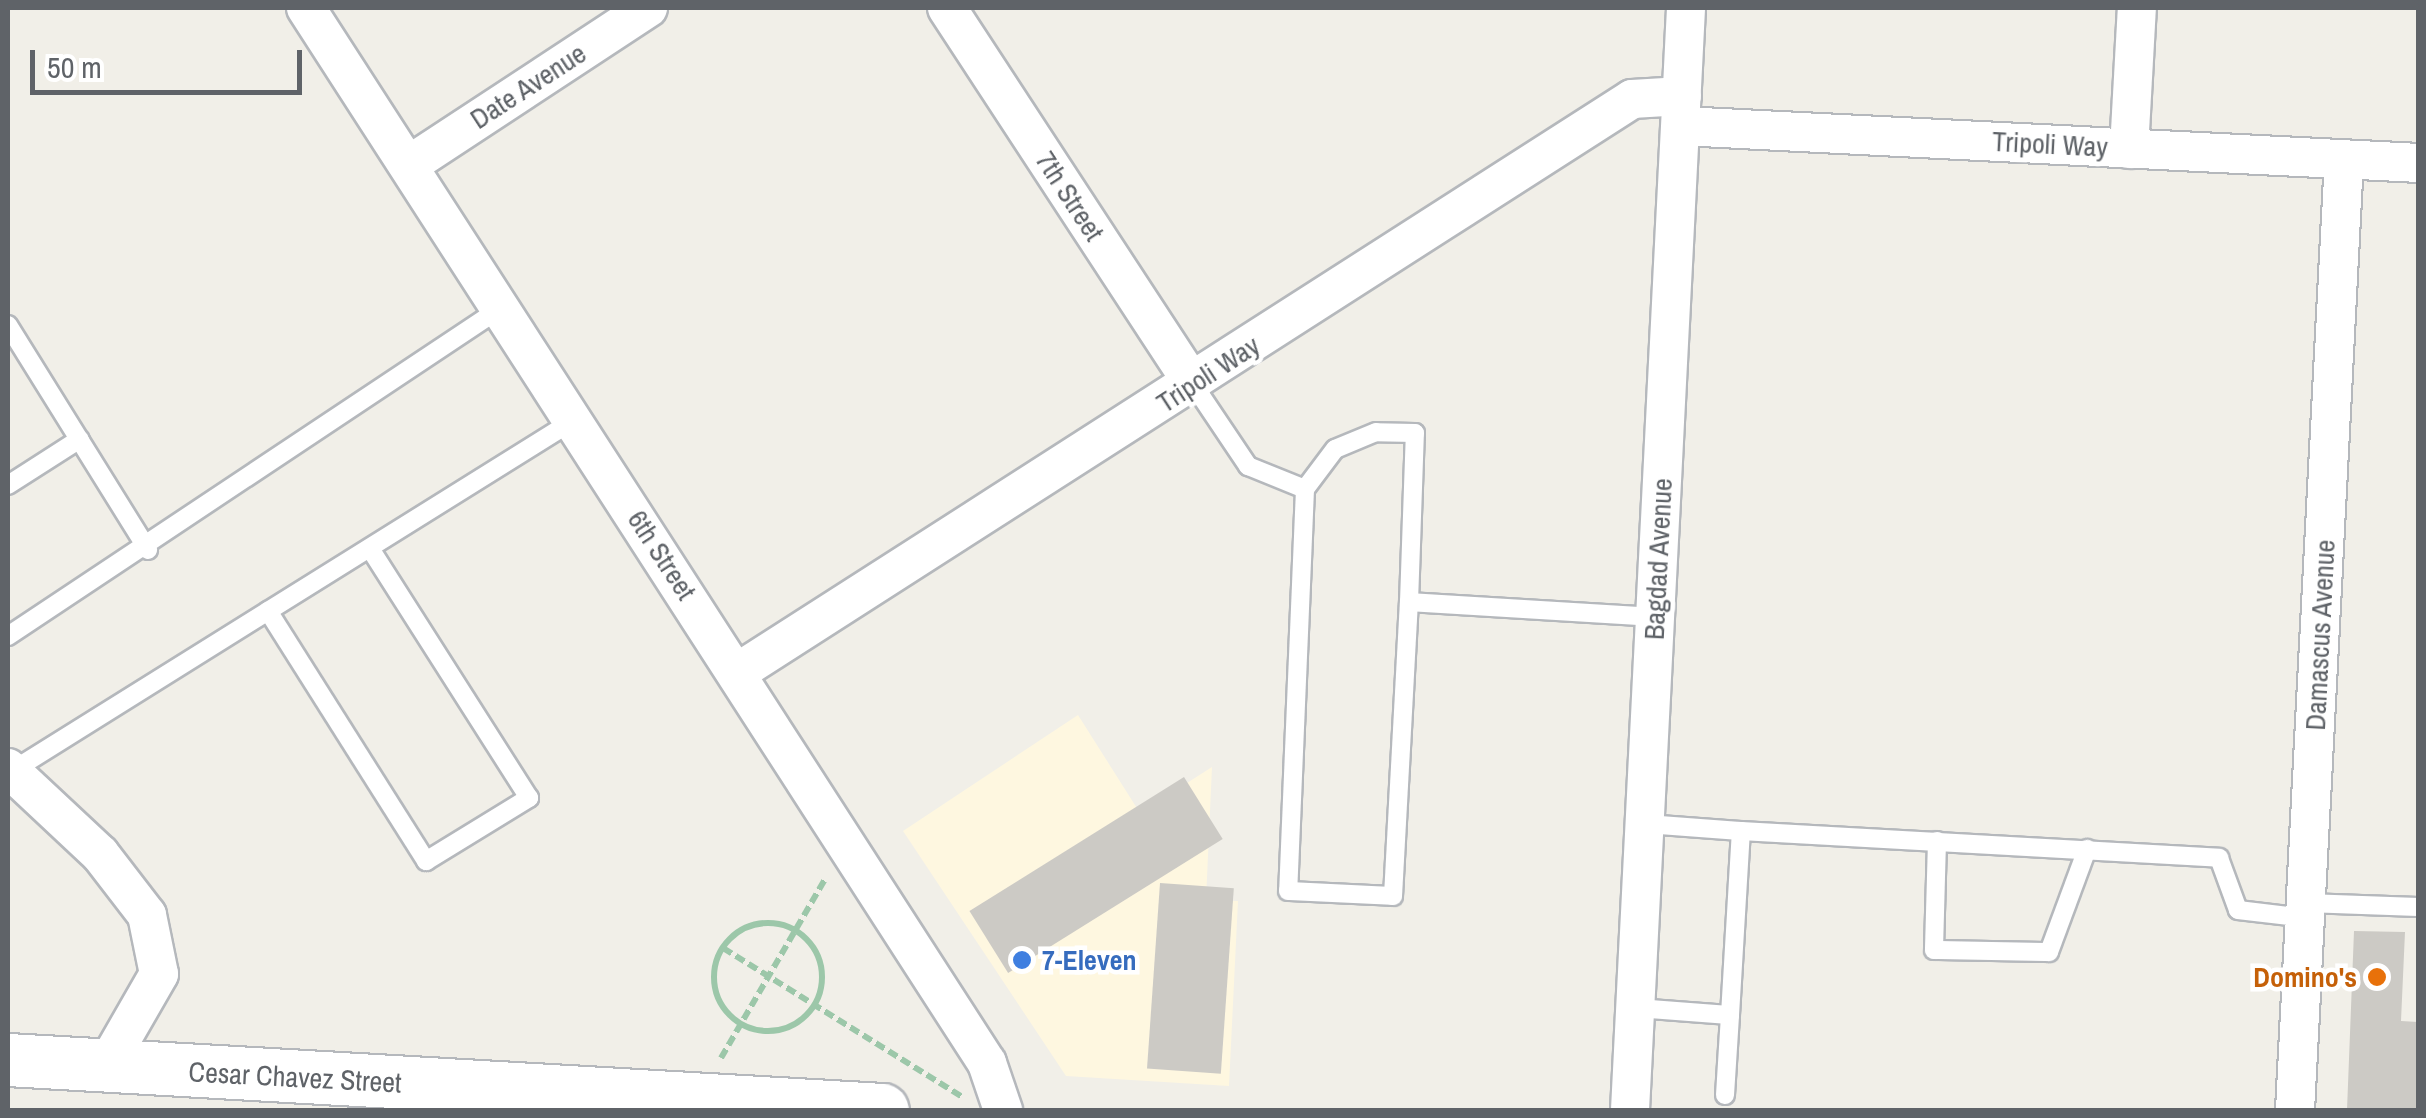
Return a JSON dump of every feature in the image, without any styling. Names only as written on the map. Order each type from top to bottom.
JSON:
[{"type":"main road","name":"Cesar Chavez Street","points":[[8,1060],[883,1110]]},
{"type":"street","name":"6th Street","points":[[306,8],[987,1063],[988,1107]]},
{"type":"street","name":"Date Avenue","points":[[408,165],[648,8]]},
{"type":"street","name":"7th Street","points":[[947,8],[1193,384]]},
{"type":"street","name":"Bagdad Avenue","points":[[1630,1110],[1686,8]]},
{"type":"street","points":[[2129,148],[2137,8]]},
{"type":"street","name":"Tripoli Way","points":[[738,672],[1193,384],[1632,99],[1681,111],[2129,148],[2418,163]]},
{"type":"street","name":"Damascus Avenue","points":[[2295,1110],[2344,160]]},
{"type":"street","points":[[10,769],[100,854],[147,916],[159,974],[106,1066]]},
{"type":"lane","points":[[8,636],[148,550],[502,308]]},
{"type":"lane","points":[[8,325],[148,550]]},
{"type":"lane","points":[[1193,384],[1248,466],[1305,490]]},
{"type":"lane","points":[[10,769],[574,420]]},
{"type":"lane","points":[[1376,432],[1415,433],[1409,602],[1394,896],[1288,891],[1305,490],[1335,449],[1376,432]]},
{"type":"lane","points":[[8,485],[80,438]]},
{"type":"lane","points":[[268,611],[426,861],[529,798],[370,548]]},
{"type":"lane","points":[[1409,602],[1656,616]]},
{"type":"lane","points":[[1645,824],[2219,858],[2238,910],[2418,907]]},
{"type":"lane","points":[[1724,1095],[1741,831]]},
{"type":"lane","points":[[1936,841],[1934,950],[2048,952],[2087,849]]},
{"type":"lane","points":[[1636,1008],[1730,1015]]},
{"type":"path","points":[[737,1022],[847,843]]},
{"type":"path","points":[[755,924],[794,930],[822,966],[817,1002],[773,1032],[737,1022],[716,993],[723,948],[755,924]]},
{"type":"path","points":[[723,948],[988,1107]]},
{"type":"shaded area","points":[[1078,715],[1140,813],[1212,767],[1206,900],[1238,901],[1229,1086],[1066,1076],[903,831]]},
{"type":"building","points":[[1184,777],[1223,839],[1008,973],[969,911]]},
{"type":"building","points":[[1160,883],[1234,888],[1221,1074],[1147,1069]]},
{"type":"building","name":"Domino's","points":[[2354,931],[2405,932],[2401,1021],[2418,1022],[2418,1110],[2347,1110]]},
{"type":"place","name":"7-Eleven","points":[[1022,960]]},
{"type":"place","name":"Domino's","points":[[2377,977]]}]
